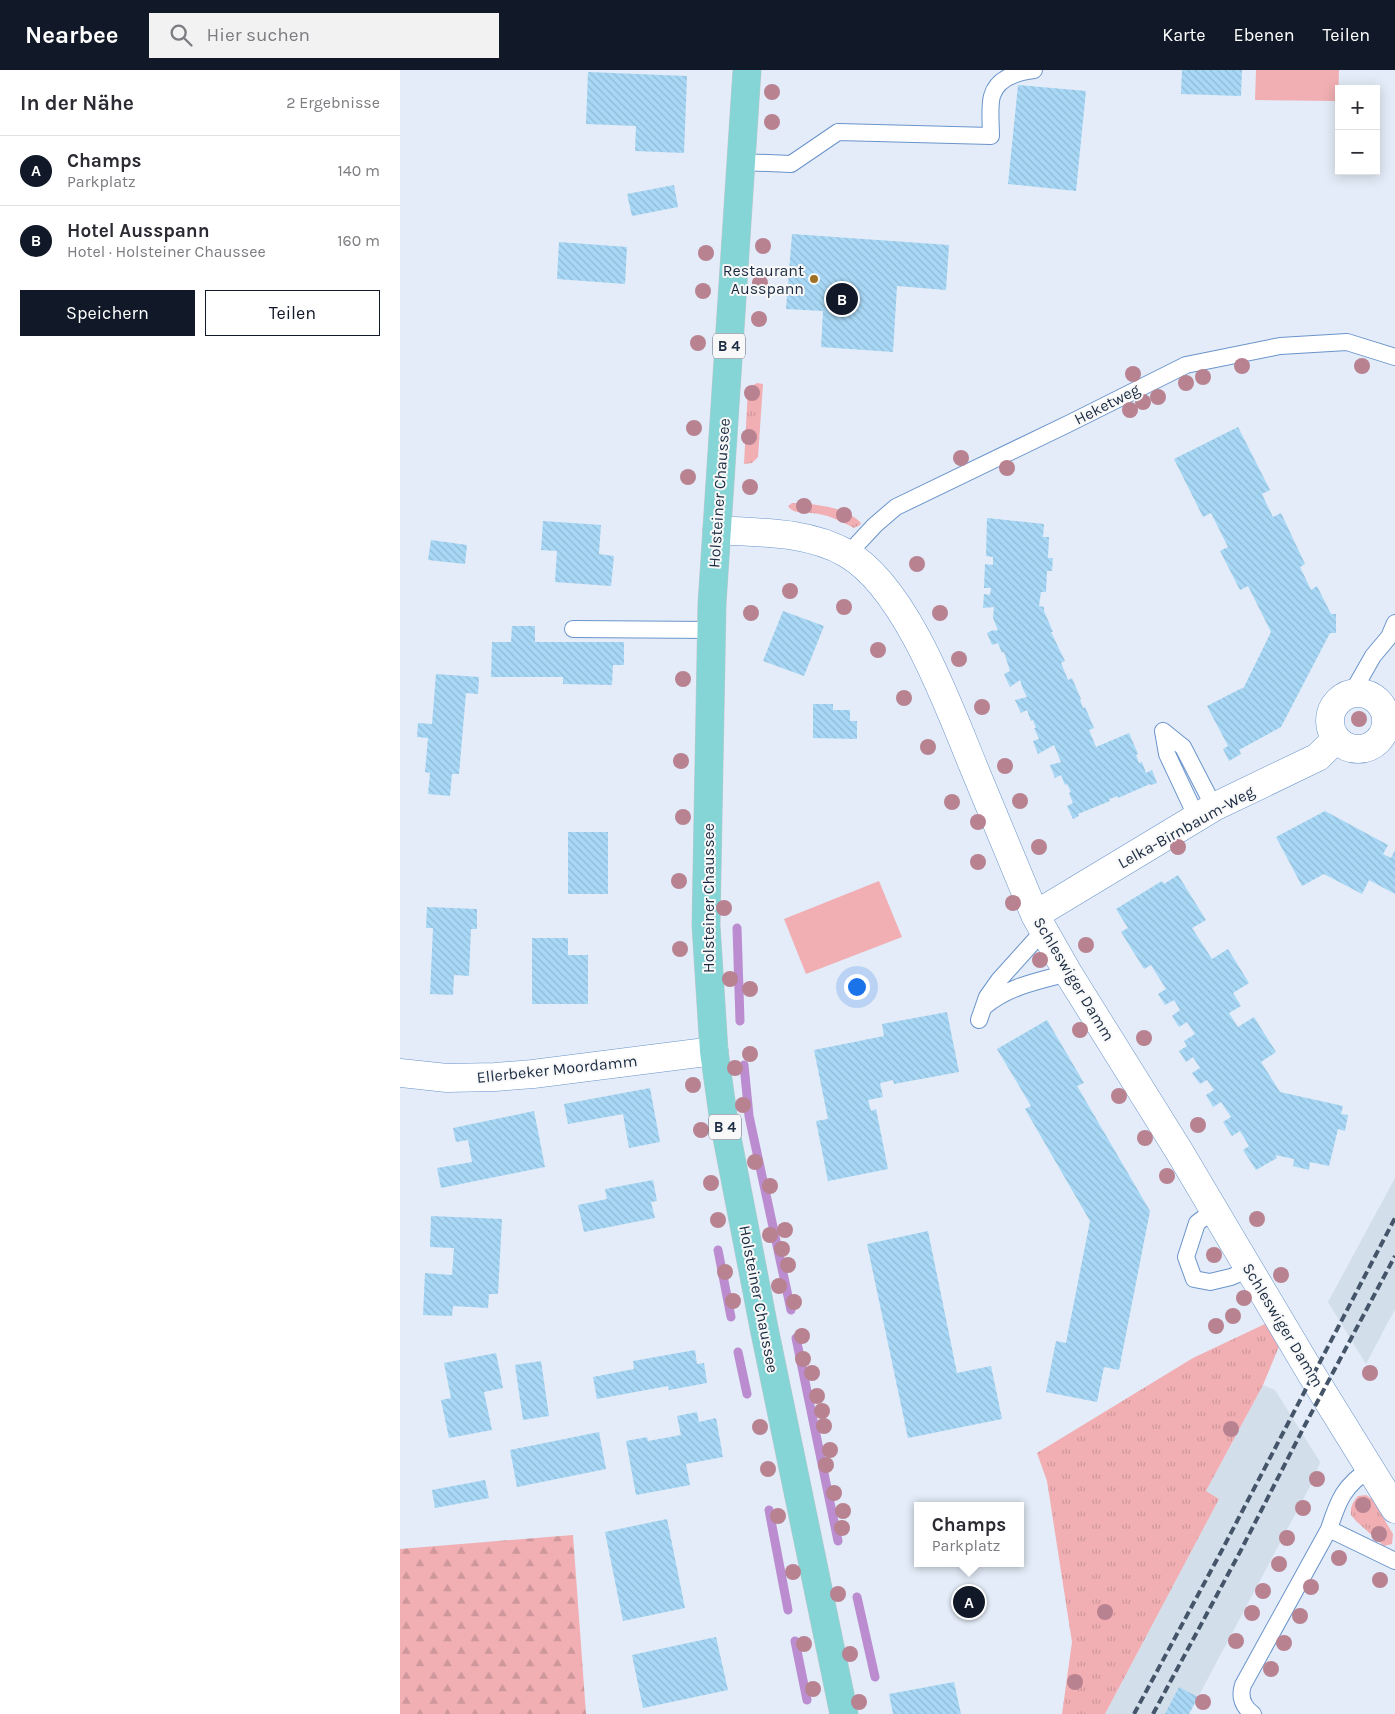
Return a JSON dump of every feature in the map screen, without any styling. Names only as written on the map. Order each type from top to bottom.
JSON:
[{"type":"main road","name":"Holsteiner Chaussee","points":[[746,70],[712,630],[706,925],[714,1050],[724,1122],[764,1328],[844,1714]]},
{"type":"street","name":"Schleswiger Damm","points":[[717,530],[800,537],[830,545],[848,554],[868,569],[884,587],[909,624],[940,688],[1040,922],[1068,973],[1179,1151],[1395,1509]]},
{"type":"street","points":[[1352,693],[1362,693],[1370,696],[1384,708],[1386,726],[1383,735],[1378,742],[1370,747],[1361,749],[1343,745],[1336,739],[1331,730],[1331,712],[1336,703],[1352,693]]},
{"type":"street","name":"Lelka-Birnbaum-Weg","points":[[1040,922],[1206,813],[1318,757],[1336,739]]},
{"type":"street","name":"Ellerbeker Moordamm","points":[[400,1073],[447,1078],[514,1076],[714,1050]]},
{"type":"lane","points":[[740,162],[790,164],[838,132],[991,136],[992,95],[1002,82],[1018,72],[1034,70]]},
{"type":"lane","name":"Heketweg","points":[[848,554],[875,525],[896,507],[1070,423],[1186,364],[1280,346],[1347,342],[1395,357]]},
{"type":"lane","points":[[1352,693],[1373,656],[1389,637],[1395,623]]},
{"type":"lane","points":[[574,629],[712,630]]},
{"type":"lane","points":[[1040,922],[987,996],[981,1014],[996,996],[1016,987],[1068,973]]},
{"type":"lane","points":[[1214,1210],[1197,1223],[1186,1257],[1194,1279],[1210,1282],[1231,1277],[1250,1269]]},
{"type":"lane","points":[[1254,1714],[1245,1708],[1243,1703],[1241,1691],[1243,1685],[1329,1529],[1336,1507],[1349,1485],[1357,1477],[1370,1469]]},
{"type":"lane","points":[[1329,1529],[1395,1561]]},
{"type":"shaded area","points":[[1395,1178],[1395,1309],[1366,1364],[1328,1302]]},
{"type":"shaded area","points":[[1263,1385],[1275,1390],[1320,1462],[1314,1479],[1189,1714],[1105,1714],[1219,1499],[1206,1491]]},
{"type":"green space","points":[[1256,70],[1339,70],[1339,85],[1335,85],[1335,101],[1255,100]]},
{"type":"green space","points":[[757,383],[763,384],[758,457],[752,463],[744,464],[748,388]]},
{"type":"green space","points":[[792,503],[819,505],[838,509],[861,523],[854,528],[828,516],[795,511],[788,506]]},
{"type":"green space","points":[[879,881],[902,937],[806,974],[784,919]]},
{"type":"green space","points":[[1267,1323],[1280,1344],[1263,1385],[1206,1491],[1219,1499],[1105,1714],[1062,1714],[1072,1642],[1047,1481],[1037,1453],[1193,1358]]},
{"type":"green space","points":[[1366,1495],[1372,1499],[1393,1534],[1392,1544],[1384,1546],[1351,1515],[1351,1507],[1356,1498]]},
{"type":"green space","points":[[573,1535],[586,1714],[400,1714],[400,1549]]},
{"type":"building","points":[[1182,70],[1242,70],[1241,96],[1181,94]]},
{"type":"building","points":[[588,72],[687,76],[684,153],[635,151],[636,126],[586,124]]},
{"type":"building","points":[[1018,85],[1086,91],[1076,191],[1008,184]]},
{"type":"building","points":[[674,185],[678,207],[632,216],[627,194]]},
{"type":"building","points":[[792,234],[949,245],[946,290],[897,286],[893,352],[821,347],[823,311],[786,309]]},
{"type":"building","points":[[559,242],[627,247],[625,284],[557,279]]},
{"type":"building","points":[[1238,427],[1270,490],[1262,494],[1273,517],[1281,513],[1305,564],[1300,567],[1311,590],[1317,586],[1331,614],[1336,614],[1336,633],[1330,633],[1281,727],[1239,750],[1241,754],[1229,761],[1223,749],[1228,746],[1207,706],[1243,689],[1271,632],[1248,586],[1240,590],[1220,551],[1228,547],[1211,513],[1203,517],[1174,459]]},
{"type":"building","points":[[987,518],[1044,524],[1043,537],[1049,537],[1048,558],[1053,558],[1052,571],[1047,571],[1046,592],[1041,592],[1039,606],[1044,607],[1053,632],[1051,632],[1065,661],[1061,663],[1068,680],[1072,678],[1083,708],[1085,707],[1094,728],[1089,730],[1096,747],[1129,733],[1138,754],[1136,755],[1139,763],[1142,762],[1146,773],[1152,770],[1157,783],[1150,784],[1118,798],[1118,796],[1109,799],[1110,801],[1078,814],[1079,816],[1073,819],[1067,806],[1073,803],[1069,793],[1071,792],[1067,784],[1065,785],[1061,775],[1055,778],[1050,765],[1061,762],[1054,745],[1038,754],[1033,741],[1039,739],[1033,720],[1031,721],[1027,710],[1021,713],[1015,700],[1027,697],[1020,680],[1010,687],[1004,674],[1010,671],[1004,652],[1002,653],[998,643],[992,645],[987,633],[998,630],[993,618],[994,607],[983,608],[984,594],[990,595],[991,588],[984,588],[985,564],[993,565],[993,557],[986,556]]},
{"type":"building","points":[[543,521],[601,525],[599,554],[614,556],[611,586],[555,582],[557,551],[541,550]]},
{"type":"building","points":[[431,540],[467,545],[465,564],[428,560]]},
{"type":"building","points":[[783,611],[824,626],[804,676],[763,661]]},
{"type":"building","points":[[512,626],[535,626],[535,642],[624,642],[624,665],[613,665],[612,685],[563,684],[563,677],[491,677],[492,642],[511,642]]},
{"type":"building","points":[[436,674],[479,677],[478,694],[466,693],[459,774],[452,774],[450,796],[428,794],[430,773],[425,772],[428,738],[417,737],[418,723],[432,724]]},
{"type":"building","points":[[813,704],[833,704],[833,710],[850,710],[850,721],[857,721],[857,739],[813,738]]},
{"type":"building","points":[[1325,811],[1388,845],[1383,854],[1391,858],[1395,850],[1395,894],[1369,880],[1362,894],[1324,874],[1302,886],[1276,837]]},
{"type":"building","points":[[568,832],[608,832],[608,894],[568,894]]},
{"type":"building","points":[[1178,875],[1206,920],[1192,928],[1212,959],[1228,949],[1249,983],[1233,993],[1241,1006],[1229,1013],[1238,1027],[1254,1017],[1276,1052],[1261,1062],[1280,1092],[1343,1106],[1341,1114],[1348,1115],[1345,1131],[1338,1129],[1329,1166],[1310,1162],[1309,1170],[1293,1166],[1294,1159],[1275,1155],[1277,1158],[1256,1170],[1243,1150],[1249,1146],[1240,1131],[1232,1136],[1223,1122],[1231,1117],[1221,1102],[1213,1107],[1206,1095],[1214,1090],[1207,1080],[1200,1084],[1192,1073],[1200,1068],[1193,1057],[1186,1062],[1179,1051],[1187,1046],[1184,1041],[1195,1034],[1187,1022],[1179,1027],[1172,1016],[1180,1010],[1174,1000],[1165,1005],[1158,994],[1166,989],[1151,965],[1144,969],[1121,932],[1128,928],[1116,909],[1162,881],[1164,884]]},
{"type":"building","points":[[427,907],[477,909],[477,929],[471,929],[469,976],[454,975],[453,995],[430,994],[433,928],[426,928]]},
{"type":"building","points":[[532,938],[568,938],[568,955],[588,955],[588,1004],[532,1004]]},
{"type":"building","points":[[947,1012],[959,1072],[894,1084],[893,1080],[880,1083],[883,1097],[868,1100],[871,1111],[876,1109],[888,1169],[828,1181],[816,1121],[828,1119],[814,1050],[884,1036],[882,1024]]},
{"type":"building","points":[[1047,1020],[1084,1083],[1077,1086],[1150,1211],[1119,1370],[1104,1367],[1097,1402],[1046,1392],[1056,1341],[1066,1343],[1090,1221],[1025,1109],[1031,1106],[997,1049]]},
{"type":"building","points":[[650,1088],[660,1142],[629,1148],[623,1114],[568,1124],[564,1104]]},
{"type":"building","points":[[534,1111],[545,1167],[441,1188],[437,1168],[472,1162],[468,1140],[456,1142],[453,1128]]},
{"type":"building","points":[[653,1180],[657,1201],[651,1202],[655,1218],[584,1232],[578,1205],[607,1199],[605,1189]]},
{"type":"building","points":[[431,1216],[502,1219],[498,1294],[489,1294],[488,1308],[453,1306],[452,1316],[423,1315],[425,1273],[452,1275],[454,1248],[430,1247]]},
{"type":"building","points":[[928,1231],[957,1373],[991,1366],[1002,1419],[908,1438],[867,1244]]},
{"type":"building","points":[[695,1350],[697,1364],[704,1363],[707,1383],[669,1390],[668,1386],[597,1399],[593,1377],[634,1369],[633,1361]]},
{"type":"building","points":[[496,1353],[503,1388],[484,1392],[492,1430],[449,1438],[441,1400],[451,1398],[444,1363]]},
{"type":"building","points":[[541,1361],[549,1416],[523,1420],[515,1365]]},
{"type":"building","points":[[697,1412],[699,1422],[716,1418],[723,1457],[686,1464],[690,1485],[636,1495],[626,1441],[647,1437],[648,1441],[681,1435],[677,1416]]},
{"type":"building","points":[[599,1432],[606,1469],[517,1487],[510,1450]]},
{"type":"building","points":[[485,1480],[489,1498],[435,1508],[432,1490]]},
{"type":"building","points":[[667,1519],[685,1608],[623,1621],[605,1532]]},
{"type":"building","points":[[716,1637],[728,1690],[643,1708],[632,1655]]},
{"type":"building","points":[[954,1682],[961,1714],[893,1714],[889,1694]]},
{"type":"building","points":[[1179,1687],[1198,1697],[1189,1714],[1165,1714]]},
{"type":"waterway","points":[[737,928],[740,1021]]},
{"type":"waterway","points":[[744,1065],[749,1116],[791,1310]]},
{"type":"waterway","points":[[718,1250],[731,1317]]},
{"type":"waterway","points":[[796,1338],[838,1541]]},
{"type":"waterway","points":[[738,1352],[747,1394]]},
{"type":"waterway","points":[[769,1510],[788,1610]]},
{"type":"waterway","points":[[857,1597],[875,1677]]},
{"type":"waterway","points":[[795,1641],[807,1700]]},
{"type":"railway","points":[[1134,1714],[1221,1552],[1395,1218]]},
{"type":"railway","points":[[1153,1714],[1395,1256]]},
{"type":"place","name":"Restaurant Ausspann","points":[[814,279]]},
{"type":"place","name":"Hotel Ausspann","points":[[842,299]]},
{"type":"place","name":"Champs","points":[[969,1602]]}]
